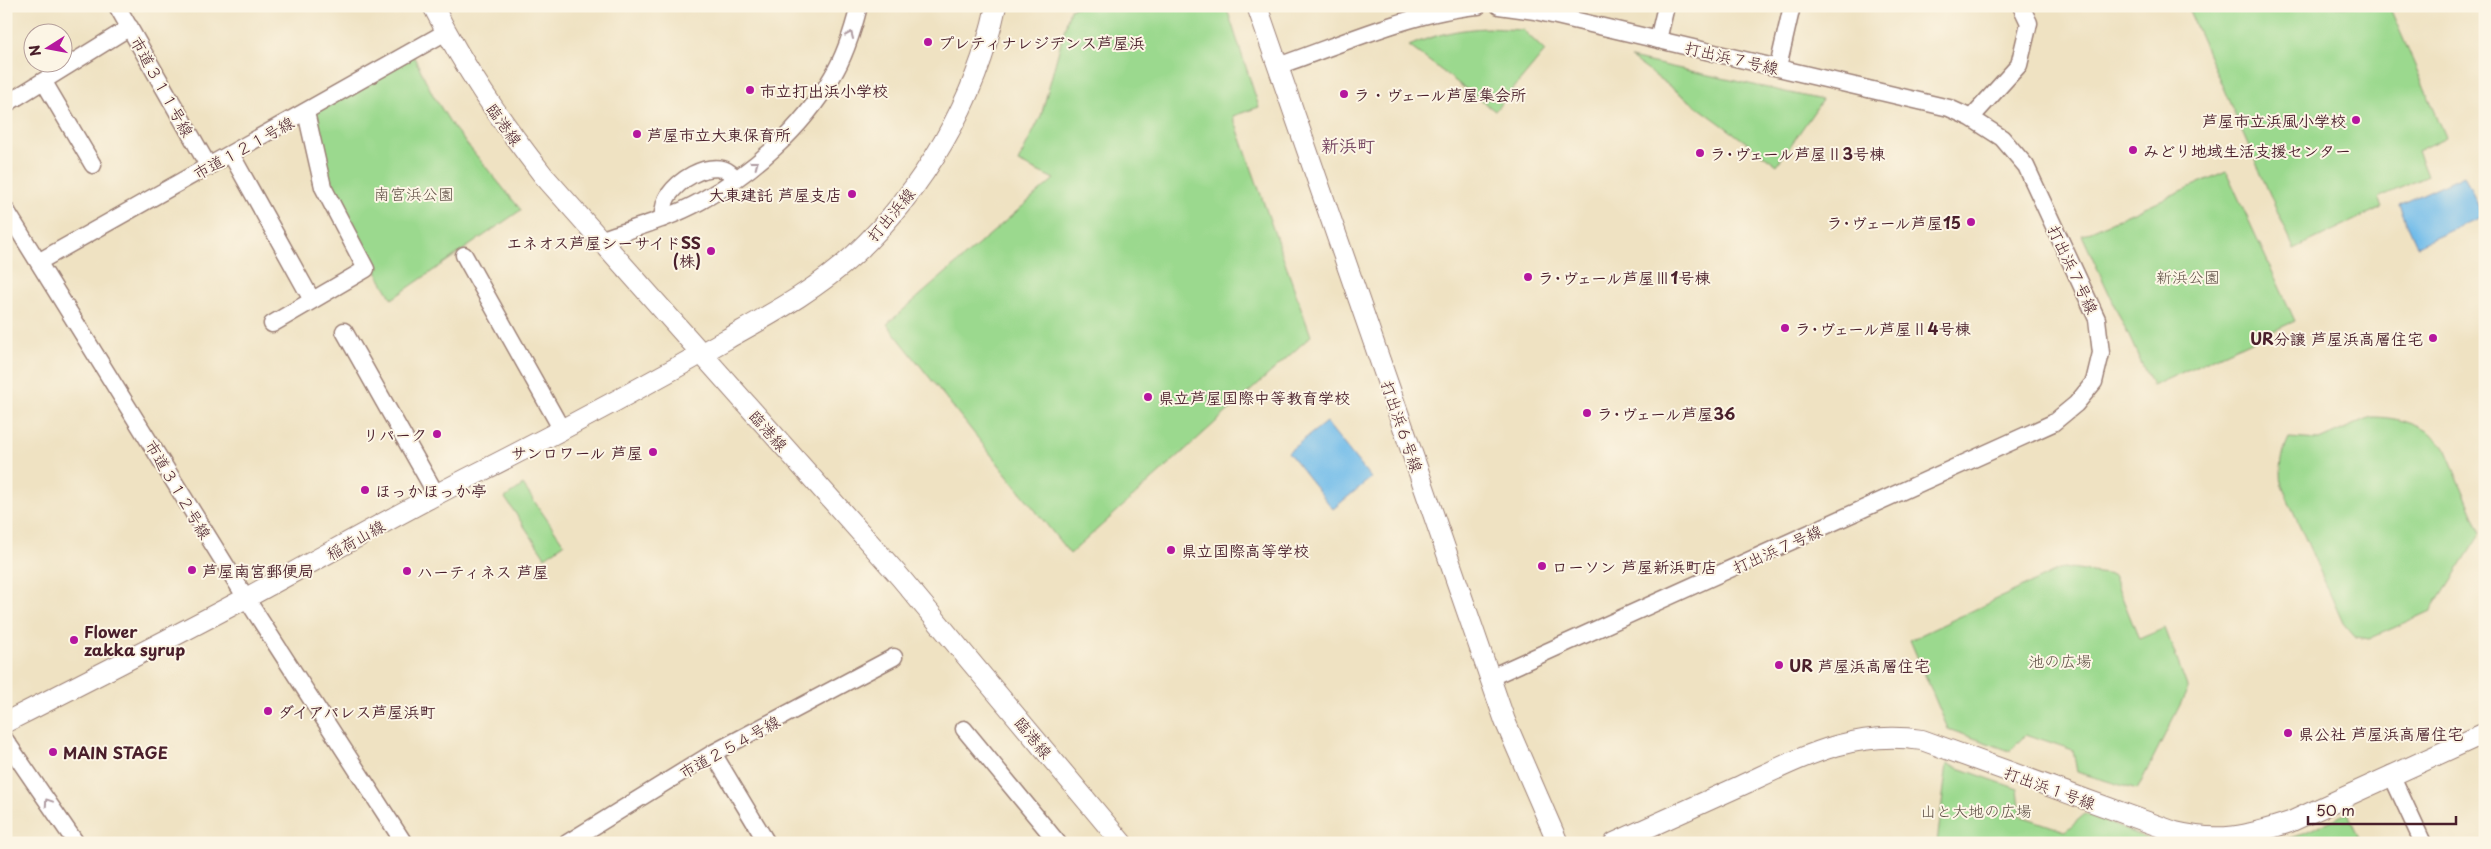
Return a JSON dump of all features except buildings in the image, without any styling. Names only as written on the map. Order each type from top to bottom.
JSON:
[{"type":"street","name":"市道３１１号線","points":[[117,6],[209,167]]},
{"type":"street","name":"臨港線","points":[[433,6],[446,32],[500,121],[543,175],[602,239],[900,577],[1122,843]]},
{"type":"street","points":[[602,239],[701,202],[764,158],[795,125],[832,77],[853,30],[859,6]]},
{"type":"street","name":"打出浜線","points":[[702,353],[821,283],[883,226],[910,193],[964,104],[981,61],[996,6]]},
{"type":"street","name":"打出浜６号線","points":[[1257,6],[1505,721],[1558,843]]},
{"type":"street","points":[[1278,66],[1454,7],[1478,6]]},
{"type":"street","name":"打出浜７号線","points":[[1491,677],[2053,423],[2076,404],[2094,382],[2101,354],[2097,319],[2026,166],[2002,138],[1971,118],[1949,108],[1658,40],[1535,9],[1499,6]]},
{"type":"street","points":[[1658,40],[1666,6]]},
{"type":"street","points":[[1778,68],[1792,6]]},
{"type":"street","points":[[1971,118],[2019,65],[2029,23],[2021,6]]},
{"type":"street","points":[[6,104],[130,27]]},
{"type":"street","name":"市道１２１号線","points":[[40,261],[446,32]]},
{"type":"street","points":[[44,82],[93,165]]},
{"type":"street","points":[[272,324],[366,269],[323,188],[306,112]]},
{"type":"street","points":[[232,154],[312,300]]},
{"type":"street","points":[[662,218],[667,197],[677,186],[693,174],[711,169],[725,169],[736,178]]},
{"type":"street","name":"市道３１２号線","points":[[6,210],[40,261],[246,598],[404,843]]},
{"type":"street","points":[[464,255],[562,430]]},
{"type":"street","points":[[344,331],[436,494]]},
{"type":"street","name":"稲荷山線","points":[[6,722],[246,598],[436,494],[562,430],[702,353]]},
{"type":"street","name":"市道２５４号線","points":[[567,843],[713,753],[894,657]]},
{"type":"street","points":[[964,729],[1058,843]]},
{"type":"street","name":"打出浜１号線","points":[[1614,843],[1816,752],[1852,740],[1879,736],[1922,740],[2176,832],[2212,839],[2251,834],[2290,822],[2485,732]]},
{"type":"street","points":[[6,741],[76,843]]},
{"type":"street","points":[[713,753],[767,843]]},
{"type":"street","points":[[2391,774],[2423,843]]},
{"type":"green space","points":[[1080,6],[1226,6],[1259,107],[1233,116],[1311,336],[1070,554],[887,324],[1054,179],[1018,162],[1041,116],[1070,9]]},
{"type":"green space","points":[[2187,6],[2389,6],[2446,137],[2417,151],[2427,176],[2378,198],[2382,207],[2294,249]]},
{"type":"green space","points":[[1488,28],[1523,30],[1545,51],[1495,111],[1409,46],[1448,33]]},
{"type":"green space","name":"南宮浜公園","points":[[413,55],[433,95],[453,127],[521,210],[392,299],[327,187],[310,114]]},
{"type":"green space","points":[[1631,58],[1822,100],[1777,165]]},
{"type":"green space","name":"新浜公園","points":[[2226,171],[2295,321],[2152,386],[2082,235]]},
{"type":"green space","points":[[2371,417],[2382,417],[2412,424],[2430,433],[2438,440],[2445,448],[2481,533],[2431,611],[2369,639],[2355,637],[2343,623],[2282,486],[2281,473],[2283,455],[2289,438],[2319,440]]},
{"type":"green space","points":[[523,485],[564,544],[545,557],[505,498]]},
{"type":"green space","name":"池の広場","points":[[2063,568],[2113,575],[2139,639],[2165,628],[2188,689],[2137,790],[2077,772],[2073,750],[2026,734],[2010,751],[1948,729],[1910,640]]},
{"type":"green space","name":"山と大地の広場","points":[[1947,764],[2018,789],[2021,816],[2065,831],[2085,814],[2159,843],[1937,843]]},
{"type":"green space","points":[[2348,813],[2361,843],[2275,843],[2299,835]]},
{"type":"water","points":[[2464,175],[2483,216],[2417,246],[2399,205]]},
{"type":"water","points":[[1326,422],[1371,478],[1333,509],[1288,452]]},
{"type":"place","name":"プレティナレジデンス芦屋浜","points":[[928,42]]},
{"type":"place","name":"市立打出浜小学校","points":[[750,90]]},
{"type":"place","name":"ラ・ヴェール芦屋集会所","points":[[1344,94]]},
{"type":"place","name":"芦屋市立浜風小学校","points":[[2356,120]]},
{"type":"place","name":"芦屋市立大東保育所","points":[[637,134]]},
{"type":"place","name":"みどり地域生活支援センター","points":[[2133,150]]},
{"type":"place","name":"ラ･ヴェール芦屋Ⅱ3号棟","points":[[1700,153]]},
{"type":"place","name":"大東建託 芦屋支店","points":[[852,194]]},
{"type":"place","name":"ラ･ヴェール芦屋15","points":[[1971,222]]},
{"type":"place","name":"エネオス芦屋シーサイドSS (株)","points":[[711,251]]},
{"type":"place","name":"ラ･ヴェール芦屋Ⅲ1号棟","points":[[1528,277]]},
{"type":"place","name":"ラ･ヴェール芦屋Ⅱ4号棟","points":[[1785,328]]},
{"type":"place","name":"UR分譲 芦屋浜高層住宅","points":[[2433,338]]},
{"type":"place","name":"県立芦屋国際中等教育学校","points":[[1148,397]]},
{"type":"place","name":"ラ･ヴェール芦屋36","points":[[1587,413]]},
{"type":"place","name":"リパーク","points":[[437,434]]},
{"type":"place","name":"サンロワール 芦屋","points":[[653,452]]},
{"type":"place","name":"ほっかほっか亭","points":[[365,490]]},
{"type":"place","name":"県立国際高等学校","points":[[1171,550]]},
{"type":"place","name":"ローソン 芦屋新浜町店","points":[[1542,566]]},
{"type":"place","name":"芦屋南宮郵便局","points":[[192,570]]},
{"type":"place","name":"ハーティネス 芦屋","points":[[407,571]]},
{"type":"place","name":"Flower zakka syrup","points":[[74,640]]},
{"type":"place","name":"UR 芦屋浜高層住宅","points":[[1779,665]]},
{"type":"place","name":"ダイアパレス芦屋浜町","points":[[268,711]]},
{"type":"place","name":"県公社 芦屋浜高層住宅","points":[[2288,733]]},
{"type":"place","name":"MAIN STAGE","points":[[53,752]]},
{"type":"district","name":"新浜町","points":[[1348,144]]}]
